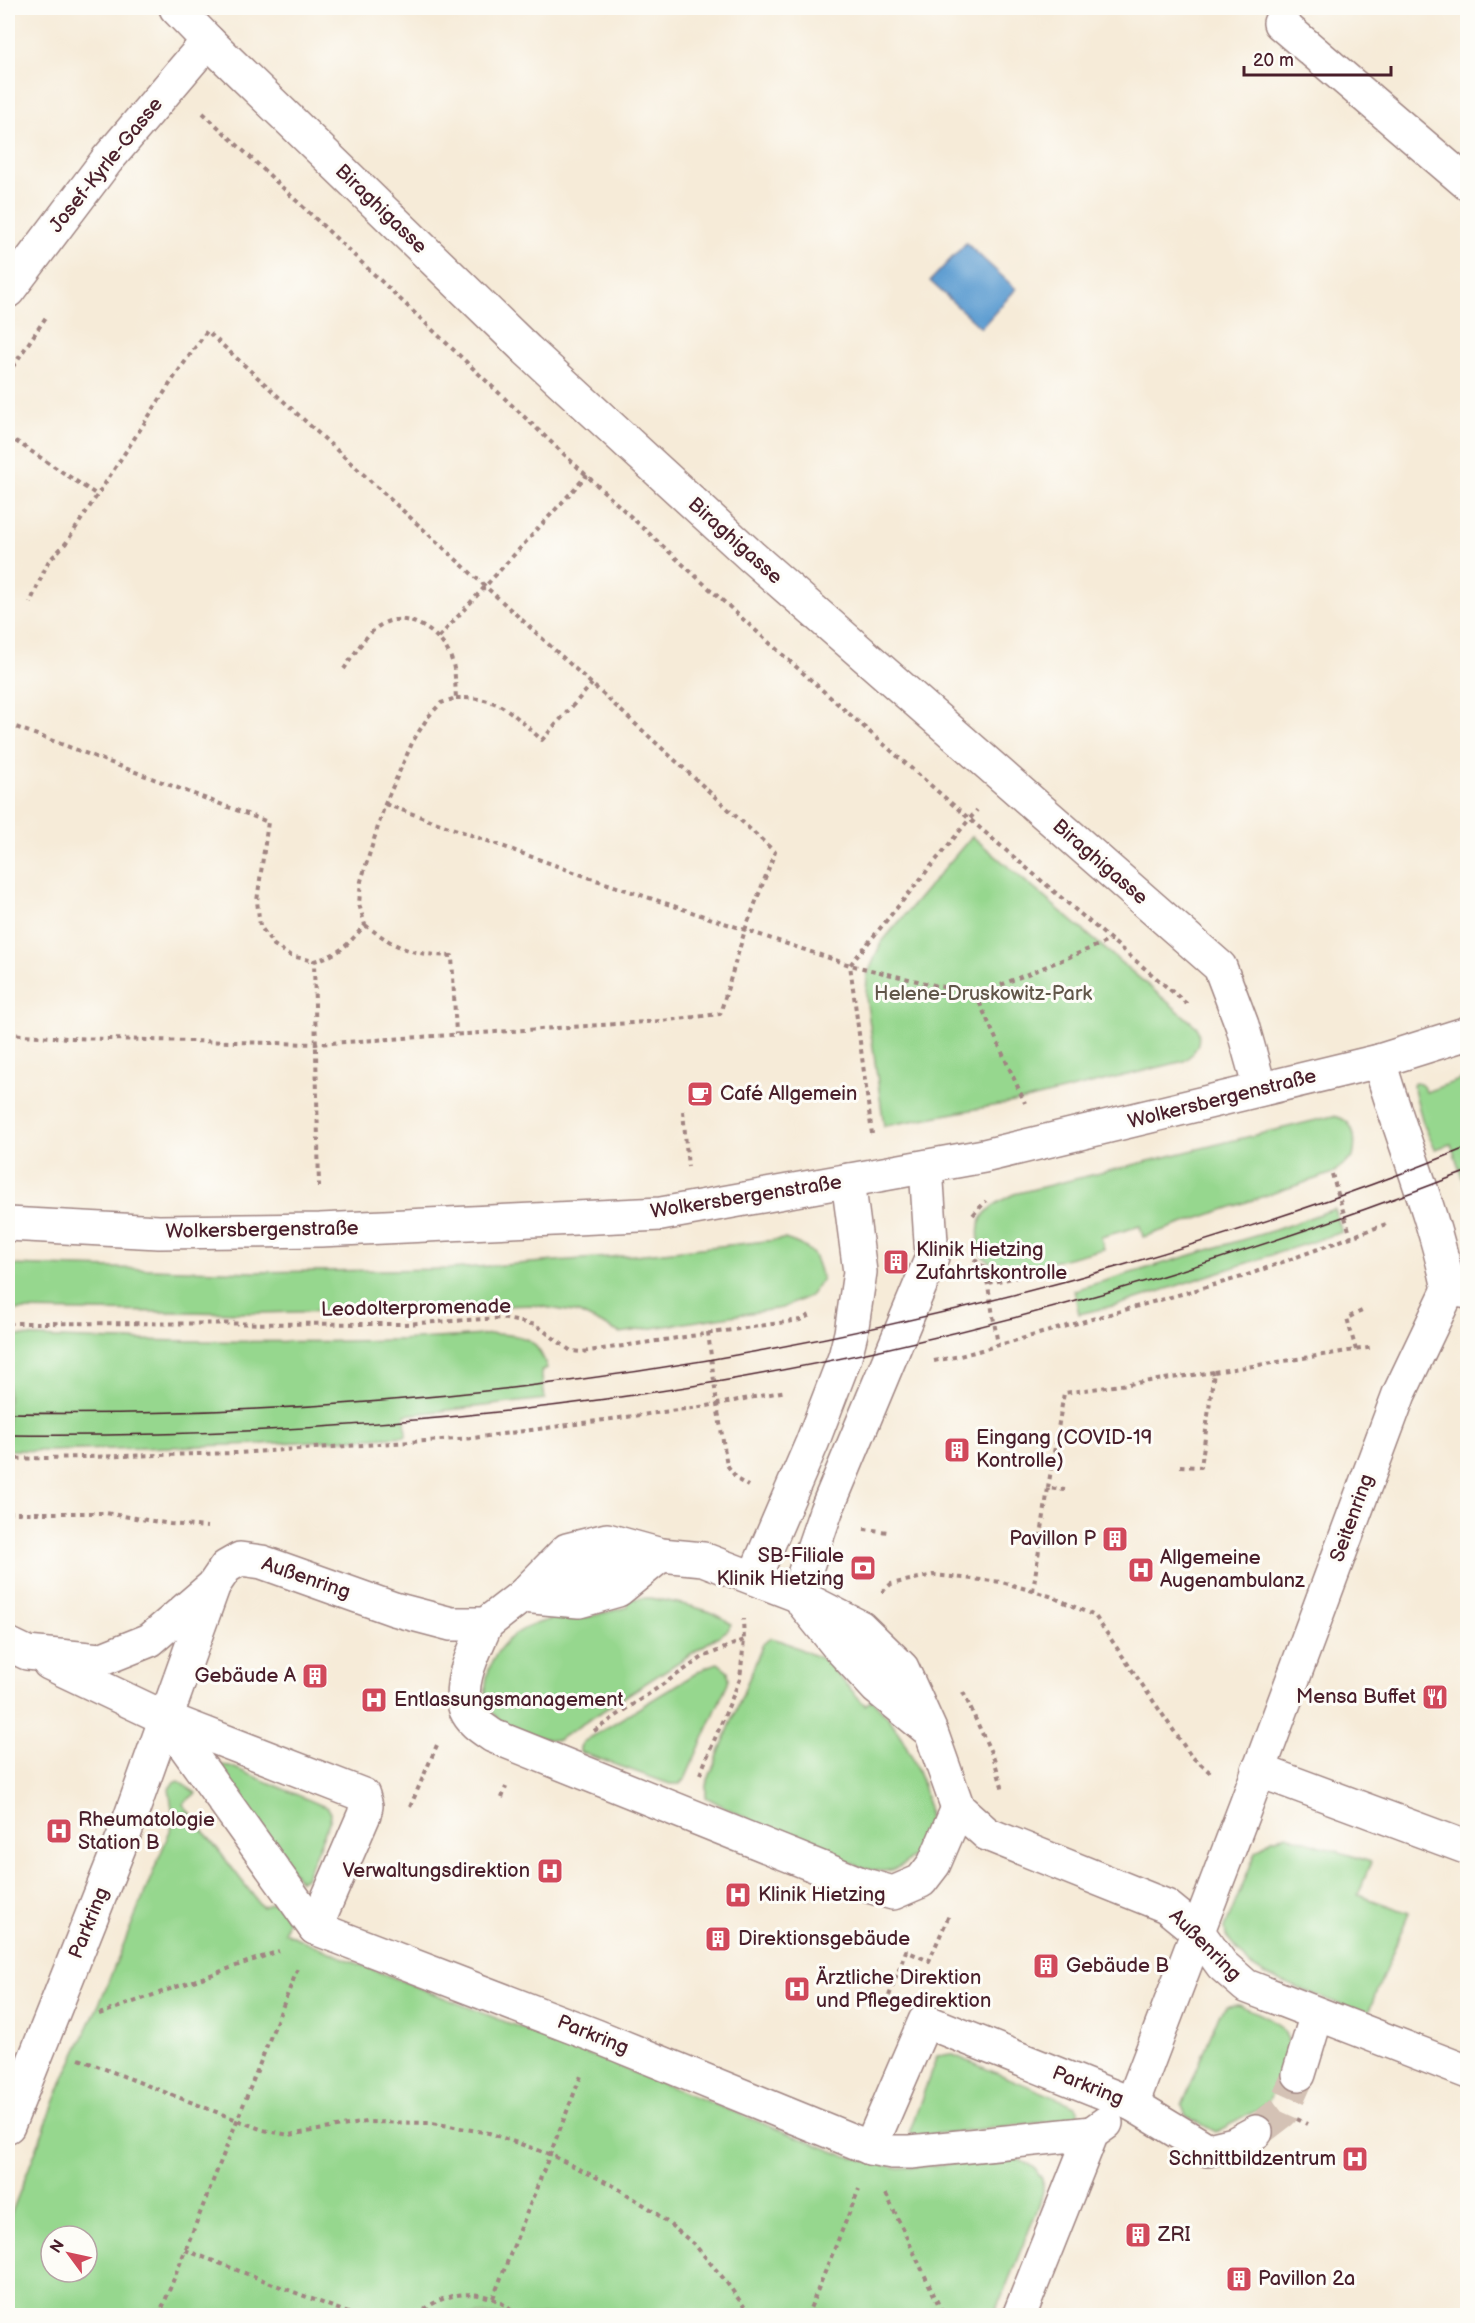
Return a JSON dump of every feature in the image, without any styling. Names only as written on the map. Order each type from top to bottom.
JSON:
[{"type":"street","name":"Biraghigasse","points":[[176,8],[527,350],[751,556],[1220,967],[1238,1014],[1260,1089]]},
{"type":"street","points":[[1280,23],[1467,184]]},
{"type":"street","name":"Josef-Kyrle-Gasse","points":[[8,291],[107,160],[208,41]]},
{"type":"street","name":"Wolkersbergenstraße","points":[[8,1224],[159,1232],[320,1230],[661,1214],[984,1156],[1379,1061],[1467,1033]]},
{"type":"street","points":[[1379,1061],[1442,1253],[1458,1290]]},
{"type":"street","points":[[797,1595],[846,1460],[932,1257],[926,1167]]},
{"type":"street","points":[[754,1578],[812,1443],[836,1381],[851,1333],[860,1272],[848,1180]]},
{"type":"street","name":"Seitenring","points":[[1132,2104],[1399,1394],[1424,1340],[1458,1290]]},
{"type":"street","points":[[812,1443],[819,1459],[832,1464],[846,1460]]},
{"type":"street","name":"Außenring","points":[[17,1649],[100,1660],[150,1640],[213,1586],[226,1567],[240,1559],[262,1562],[394,1609],[452,1624],[486,1624],[522,1596],[571,1573],[661,1555],[703,1559],[797,1595],[860,1627],[902,1668],[931,1732],[958,1808],[987,1834],[1166,1906],[1198,1932],[1222,1965],[1246,1986],[1467,2072]]},
{"type":"street","name":"Parkring","points":[[8,2126],[124,1835],[213,1586]]},
{"type":"street","points":[[486,1624],[466,1674],[463,1693],[466,1711],[476,1723],[493,1736],[861,1884],[893,1893],[921,1881],[934,1864],[958,1808]]},
{"type":"street","points":[[17,1649],[165,1718],[363,1795],[364,1815],[312,1934]]},
{"type":"street","points":[[165,1718],[312,1934]]},
{"type":"street","points":[[1258,1770],[1467,1848]]},
{"type":"street","name":"Parkring","points":[[312,1934],[597,2036],[870,2155],[1092,2133],[1132,2104]]},
{"type":"street","points":[[1299,2074],[1317,2014]]},
{"type":"street","name":"Parkring","points":[[870,2155],[925,2020],[1132,2104]]},
{"type":"street","points":[[1132,2104],[1208,2150],[1234,2144],[1256,2132]]},
{"type":"street","points":[[1019,2316],[1092,2133]]},
{"type":"path","points":[[171,85],[722,600],[969,820],[1208,1022],[1238,1014]]},
{"type":"path","points":[[8,1034],[68,1038],[315,1044],[661,1021],[720,1014],[745,930],[776,852],[207,331],[66,543],[48,562],[30,603]]},
{"type":"path","points":[[8,436],[97,495]]},
{"type":"path","points":[[439,637],[587,475]]},
{"type":"path","points":[[344,669],[372,632],[381,624],[395,620],[414,622],[439,637],[447,648],[453,662],[456,698]]},
{"type":"path","points":[[456,1034],[452,956],[420,954],[402,949],[365,925],[359,904],[361,881],[386,804],[412,741],[428,717],[441,703],[456,698],[477,698],[497,702],[542,740],[591,684]]},
{"type":"path","points":[[8,724],[268,822],[257,901],[260,926],[274,945],[291,956],[314,961],[333,956],[365,925]]},
{"type":"path","points":[[873,1137],[850,965],[1004,777]]},
{"type":"path","points":[[386,804],[596,880],[850,965],[976,994],[1112,940]]},
{"type":"path","points":[[314,961],[320,1230]]},
{"type":"path","points":[[976,994],[1028,1109]]},
{"type":"path","points":[[683,1111],[688,1168],[700,1166]]},
{"type":"path","points":[[1332,1174],[1351,1237]]},
{"type":"path","points":[[884,1371],[960,1359],[998,1345],[1242,1277],[1427,1209]]},
{"type":"path","points":[[998,1345],[988,1283],[1033,1274]]},
{"type":"path","name":"Leodolterpromenade","points":[[8,1323],[403,1324],[501,1318],[536,1325],[571,1351],[582,1352],[800,1320],[817,1311]]},
{"type":"path","points":[[1356,1350],[1347,1318],[1362,1311]]},
{"type":"path","points":[[708,1332],[727,1464],[738,1480],[758,1491]]},
{"type":"path","points":[[1033,1591],[1064,1393],[1424,1340]]},
{"type":"path","points":[[1180,1466],[1201,1467],[1214,1372]]},
{"type":"path","points":[[8,1459],[237,1453],[473,1438],[717,1405],[836,1381]]},
{"type":"path","points":[[1048,1488],[1065,1490]]},
{"type":"path","points":[[879,1595],[891,1584],[933,1575],[1002,1582],[1033,1591],[1095,1616],[1191,1756],[1246,1805]]},
{"type":"path","points":[[551,1759],[703,1657],[744,1640]]},
{"type":"path","points":[[365,1800],[407,1814],[443,1732],[466,1711]]},
{"type":"path","points":[[42,2038],[312,1934]]},
{"type":"path","points":[[159,2316],[312,1934]]},
{"type":"path","points":[[493,2298],[597,2036]]},
{"type":"path","points":[[42,2038],[263,2130],[289,2135],[366,2122],[432,2124],[489,2133],[549,2154],[614,2186],[652,2210],[694,2244],[751,2316]]},
{"type":"path","points":[[807,2316],[870,2155]]},
{"type":"path","points":[[870,2155],[944,2316]]},
{"type":"path","points":[[185,2250],[356,2316]]},
{"type":"path","points":[[418,2316],[442,2298],[467,2293],[493,2298],[516,2316]]},
{"type":"green space","name":"Helene-Druskowitz-Park","points":[[972,836],[1197,1027],[1198,1042],[1188,1058],[1184,1061],[1030,1099],[884,1126],[866,997],[867,976],[881,943]]},
{"type":"green space","points":[[1467,1077],[1468,1185],[1465,1186],[1451,1144],[1435,1149],[1423,1123],[1413,1086],[1414,1083],[1421,1084],[1426,1092]]},
{"type":"green space","points":[[1333,1116],[1346,1121],[1353,1131],[1355,1143],[1353,1157],[1333,1173],[1143,1237],[1140,1226],[1101,1237],[1104,1249],[1032,1267],[1007,1269],[983,1257],[978,1234],[982,1218],[994,1205],[1014,1194]]},
{"type":"green space","points":[[1334,1209],[1342,1232],[1121,1304],[1079,1314],[1074,1290],[1275,1230]]},
{"type":"green space","points":[[785,1239],[801,1245],[815,1257],[822,1280],[810,1296],[782,1308],[620,1333],[579,1313],[533,1305],[260,1313],[8,1310],[8,1265],[254,1272],[450,1269],[635,1255]]},
{"type":"green space","points":[[493,1334],[521,1337],[539,1350],[547,1368],[541,1371],[545,1399],[405,1415],[406,1436],[260,1444],[49,1451],[8,1450],[8,1335],[99,1340],[304,1342]]},
{"type":"green space","points":[[650,1598],[704,1610],[731,1624],[728,1630],[558,1740],[542,1738],[514,1728],[501,1721],[493,1712],[486,1691],[490,1668],[501,1647],[517,1633],[544,1621],[582,1611],[584,1618],[628,1607],[627,1599]]},
{"type":"green space","points":[[770,1638],[836,1665],[833,1670],[865,1705],[872,1700],[891,1721],[902,1738],[924,1789],[928,1807],[928,1825],[924,1841],[915,1855],[900,1866],[883,1871],[858,1866],[769,1829],[706,1797],[706,1785],[763,1644]]},
{"type":"green space","points":[[718,1663],[728,1671],[729,1680],[686,1777],[680,1784],[670,1784],[580,1752],[583,1742],[708,1666]]},
{"type":"green space","points":[[220,1765],[230,1766],[328,1808],[331,1813],[330,1820],[305,1878],[300,1881],[216,1770]]},
{"type":"green space","points":[[178,1781],[196,1793],[183,1804],[262,1907],[274,1902],[281,1908],[288,1920],[284,1932],[341,1957],[843,2155],[899,2168],[1016,2158],[1035,2168],[1042,2179],[1043,2190],[1040,2203],[994,2316],[8,2315],[8,2222],[63,2080],[100,2002],[174,1821],[169,1789],[173,1783]]},
{"type":"green space","points":[[1287,1835],[1371,1862],[1358,1895],[1409,1913],[1367,2015],[1268,1976],[1250,1965],[1226,1936],[1225,1928],[1256,1852],[1272,1839]]},
{"type":"green space","points":[[1238,2005],[1280,2026],[1289,2043],[1288,2070],[1282,2068],[1267,2105],[1216,2132],[1186,2116],[1182,2106],[1219,2015],[1227,2006]]},
{"type":"green space","points":[[951,2054],[1076,2106],[1079,2112],[1075,2119],[915,2136],[909,2133],[937,2056]]},
{"type":"water","points":[[966,243],[1016,289],[981,328],[930,281]]},
{"type":"tunnel","points":[[1256,2132],[1282,2112],[1299,2074]]},
{"type":"tram line","points":[[8,1413],[149,1413],[289,1407],[430,1397],[569,1381],[708,1360],[846,1334],[984,1302],[1120,1266],[1296,1211],[1382,1181],[1468,1147]]},
{"type":"tram line","points":[[8,1435],[233,1432],[382,1423],[606,1399],[716,1382],[826,1362],[935,1337],[1151,1280],[1363,1210],[1468,1171]]},
{"type":"place","name":"Café Allgemein","points":[[700,1094]]},
{"type":"place","name":"Klinik Hietzing Zufahrtskontrolle","points":[[896,1262]]},
{"type":"place","name":"Eingang (COVID-19 Kontrolle)","points":[[957,1450]]},
{"type":"place","name":"Pavillon P","points":[[1115,1539]]},
{"type":"place","name":"SB-Filiale Klinik Hietzing","points":[[863,1568]]},
{"type":"place","name":"Allgemeine Augenambulanz","points":[[1141,1570]]},
{"type":"place","name":"Gebäude A","points":[[315,1676]]},
{"type":"place","name":"Mensa Buffet","points":[[1435,1697]]},
{"type":"place","name":"Entlassungsmanagement","points":[[374,1700]]},
{"type":"place","name":"Rheumatologie Station B","points":[[59,1831]]},
{"type":"place","name":"Verwaltungsdirektion","points":[[550,1871]]},
{"type":"place","name":"Klinik Hietzing","points":[[738,1895]]},
{"type":"place","name":"Direktionsgebäude","points":[[718,1939]]},
{"type":"place","name":"Gebäude B","points":[[1046,1966]]},
{"type":"place","name":"Ärztliche Direktion und Pflegedirektion","points":[[797,1989]]},
{"type":"place","name":"Schnittbildzentrum","points":[[1355,2159]]},
{"type":"place","name":"ZRI","points":[[1138,2235]]},
{"type":"place","name":"Pavillon 2a","points":[[1239,2279]]}]
